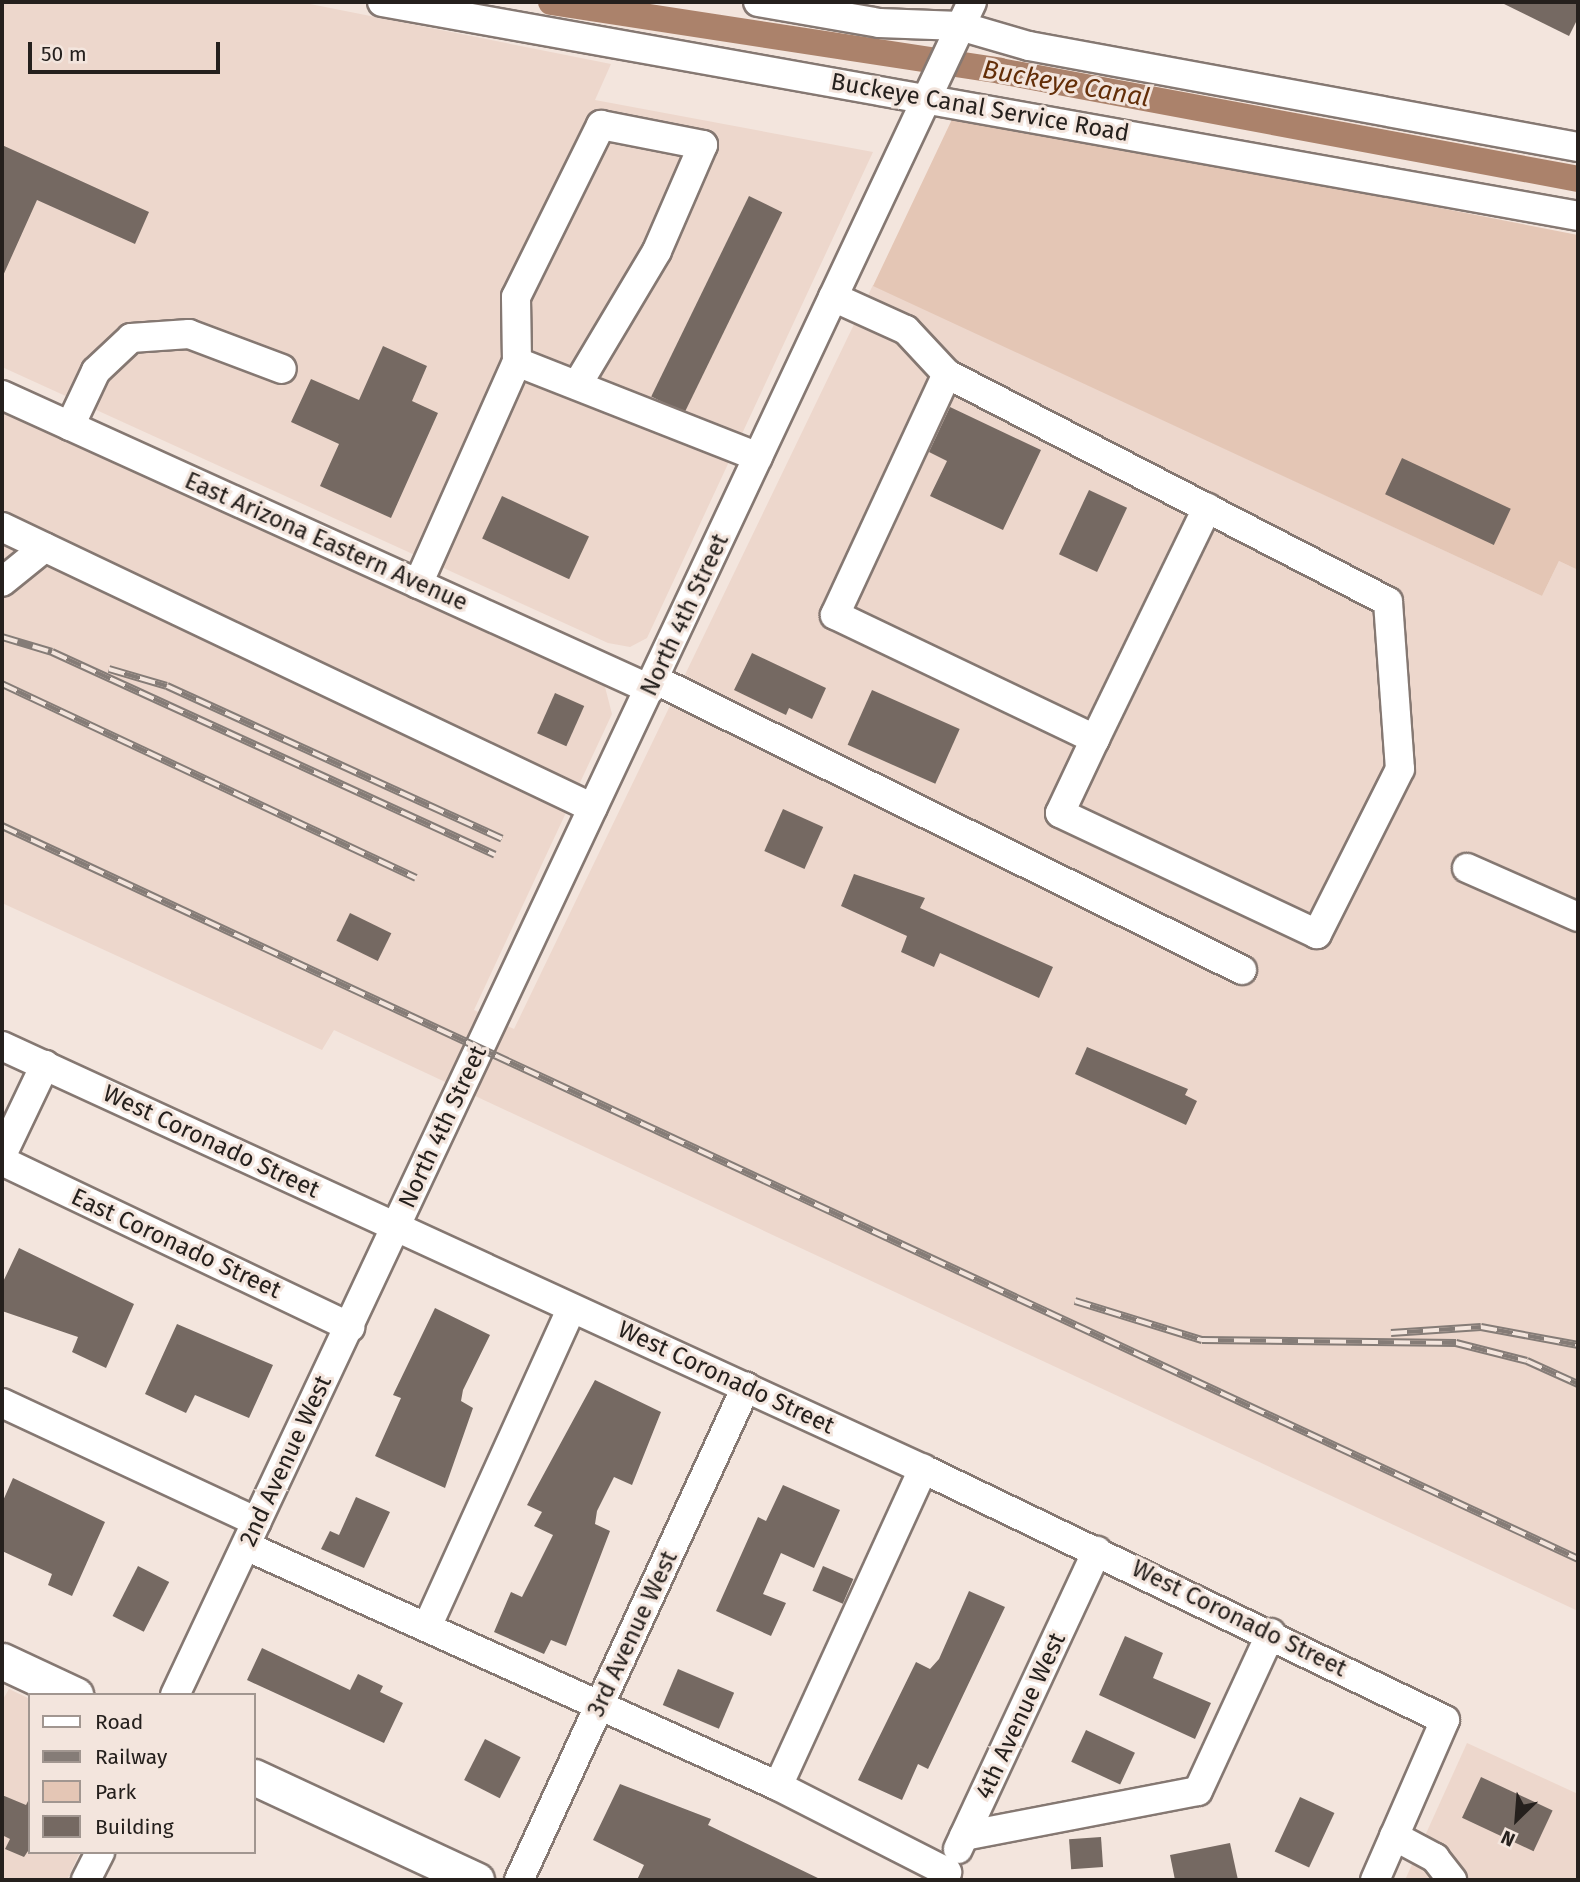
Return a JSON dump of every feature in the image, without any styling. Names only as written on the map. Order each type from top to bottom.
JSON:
[{"type":"main road","points":[[2,1661],[71,1693]]},
{"type":"main road","points":[[256,1778],[476,1880]]},
{"type":"street","name":"Buckeye Canal Service Road","points":[[383,2],[482,24],[930,90],[1578,216]]},
{"type":"street","points":[[758,2],[879,23],[962,22],[1029,46],[1578,147]]},
{"type":"street","name":"North 4th Street","points":[[396,1227],[962,22]]},
{"type":"street","points":[[418,584],[517,362],[516,297],[601,125],[704,145],[657,251],[577,385]]},
{"type":"street","points":[[834,297],[906,330],[947,374],[1207,508],[1388,602],[1401,769],[1317,934],[1060,813],[1207,508]]},
{"type":"street","points":[[70,426],[96,371],[131,338],[189,334],[282,369]]},
{"type":"street","points":[[517,362],[758,457]]},
{"type":"street","points":[[947,374],[835,615],[1095,740]]},
{"type":"street","name":"East Arizona Eastern Avenue","points":[[2,395],[418,584],[652,684],[1242,970]]},
{"type":"street","points":[[2,527],[593,808]]},
{"type":"street","points":[[2,582],[45,547]]},
{"type":"street","points":[[1467,868],[1578,917]]},
{"type":"street","name":"West Coronado Street","points":[[2,1046],[923,1469],[1271,1633],[1445,1720],[1394,1836]]},
{"type":"street","points":[[2,1155],[45,1066]]},
{"type":"street","name":"East Coronado Street","points":[[2,1161],[351,1327]]},
{"type":"street","name":"2nd Avenue West","points":[[176,1693],[396,1227]]},
{"type":"street","points":[[427,1628],[572,1308]]},
{"type":"street","name":"3rd Avenue West","points":[[519,1880],[746,1387]]},
{"type":"street","points":[[2,1402],[427,1628],[778,1786],[946,1876]]},
{"type":"street","points":[[778,1786],[923,1469]]},
{"type":"street","name":"4th Avenue West","points":[[946,1876],[1097,1551]]},
{"type":"street","points":[[964,1836],[1198,1791],[1271,1633]]},
{"type":"street","points":[[1375,1880],[1394,1836],[1434,1857],[1452,1880]]},
{"type":"street","points":[[86,1880],[99,1854]]},
{"type":"shaded area","points":[[2,2],[300,2],[611,64],[595,100],[873,152],[647,638],[630,647],[608,643],[2,367]]},
{"type":"shaded area","points":[[873,285],[1542,596],[1559,561],[1578,570],[1578,1611],[334,1030],[322,1050],[2,903],[2,411],[604,683],[612,714],[474,1010],[514,1029]]},
{"type":"shaded area","points":[[9,1689],[28,1698],[28,1854],[79,1854],[67,1880],[2,1880],[2,1701]]},
{"type":"shaded area","points":[[1467,1743],[1578,1794],[1578,1880],[1405,1880]]},
{"type":"green space","points":[[955,113],[1578,235],[1578,570],[1559,561],[1542,596],[873,286]]},
{"type":"building","points":[[1500,2],[1578,2],[1578,18],[1569,36]]},
{"type":"building","points":[[2,145],[149,212],[135,244],[37,200],[2,278]]},
{"type":"building","points":[[749,196],[782,212],[684,413],[651,396]]},
{"type":"building","points":[[383,346],[427,366],[412,401],[438,413],[391,518],[320,486],[339,444],[291,422],[311,379],[359,400]]},
{"type":"building","points":[[950,407],[1041,450],[1003,530],[930,496],[947,461],[929,452]]},
{"type":"building","points":[[1402,458],[1511,509],[1494,545],[1385,494]]},
{"type":"building","points":[[1089,490],[1127,508],[1097,572],[1059,554]]},
{"type":"building","points":[[502,496],[589,537],[569,579],[482,539]]},
{"type":"building","points":[[752,653],[826,688],[812,719],[789,708],[786,715],[734,690]]},
{"type":"building","points":[[872,690],[960,729],[935,784],[848,745]]},
{"type":"building","points":[[555,693],[584,706],[566,746],[537,733]]},
{"type":"building","points":[[783,809],[823,827],[804,869],[764,851]]},
{"type":"building","points":[[854,874],[925,898],[920,908],[1053,967],[1039,998],[940,953],[934,967],[901,952],[907,936],[841,906]]},
{"type":"building","points":[[350,913],[391,933],[378,961],[336,941]]},
{"type":"building","points":[[1087,1047],[1188,1089],[1185,1095],[1197,1101],[1186,1125],[1075,1074]]},
{"type":"building","points":[[19,1248],[134,1304],[106,1368],[72,1352],[78,1337],[2,1311],[2,1284]]},
{"type":"building","points":[[435,1308],[490,1335],[463,1390],[461,1401],[473,1408],[445,1488],[375,1456],[401,1398],[393,1395]]},
{"type":"building","points":[[177,1324],[273,1365],[249,1418],[195,1395],[186,1413],[145,1394]]},
{"type":"building","points":[[595,1380],[661,1412],[632,1485],[614,1477],[597,1511],[595,1524],[610,1531],[566,1646],[551,1640],[544,1654],[494,1632],[511,1592],[522,1597],[553,1535],[534,1526],[542,1512],[527,1505]]},
{"type":"building","points":[[13,1478],[105,1522],[72,1596],[48,1585],[52,1574],[2,1551],[2,1503]]},
{"type":"building","points":[[783,1485],[840,1510],[814,1568],[781,1553],[763,1594],[786,1603],[771,1636],[716,1611],[758,1517],[766,1521]]},
{"type":"building","points":[[356,1497],[390,1512],[364,1568],[321,1549],[330,1531],[339,1535]]},
{"type":"building","points":[[138,1566],[169,1582],[144,1632],[113,1616]]},
{"type":"building","points":[[823,1566],[853,1579],[843,1604],[812,1591]]},
{"type":"building","points":[[969,1591],[1005,1607],[928,1769],[918,1764],[902,1800],[858,1780],[916,1662],[930,1669],[939,1659]]},
{"type":"building","points":[[1125,1636],[1163,1653],[1153,1678],[1211,1703],[1195,1739],[1099,1695]]},
{"type":"building","points":[[262,1648],[350,1690],[358,1674],[383,1686],[380,1692],[403,1703],[384,1743],[247,1680]]},
{"type":"building","points":[[678,1669],[734,1693],[719,1729],[663,1705]]},
{"type":"building","points":[[1086,1730],[1135,1753],[1120,1785],[1071,1762]]},
{"type":"building","points":[[485,1739],[521,1757],[500,1798],[464,1780]]},
{"type":"building","points":[[1481,1777],[1553,1810],[1534,1851],[1462,1818]]},
{"type":"building","points":[[620,1784],[711,1819],[708,1825],[822,1880],[637,1880],[644,1865],[593,1840]]},
{"type":"building","points":[[2,1795],[26,1805],[28,1801],[28,1851],[24,1857],[5,1849],[10,1839],[2,1835]]},
{"type":"building","points":[[1300,1797],[1334,1813],[1309,1867],[1275,1851]]},
{"type":"building","points":[[1101,1837],[1103,1867],[1071,1869],[1069,1839]]},
{"type":"building","points":[[1230,1843],[1238,1880],[1175,1880],[1170,1855]]},
{"type":"waterway","name":"Buckeye Canal","points":[[551,2],[1000,71],[1578,179]]},
{"type":"railway","points":[[2,637],[52,652],[495,855]]},
{"type":"railway","points":[[109,669],[167,686],[502,839]]},
{"type":"railway","points":[[2,684],[416,878]]},
{"type":"railway","points":[[2,826],[1578,1559]]},
{"type":"railway","points":[[1075,1301],[1202,1340],[1456,1343],[1527,1361],[1578,1384]]},
{"type":"railway","points":[[1391,1333],[1481,1327],[1578,1345]]}]
